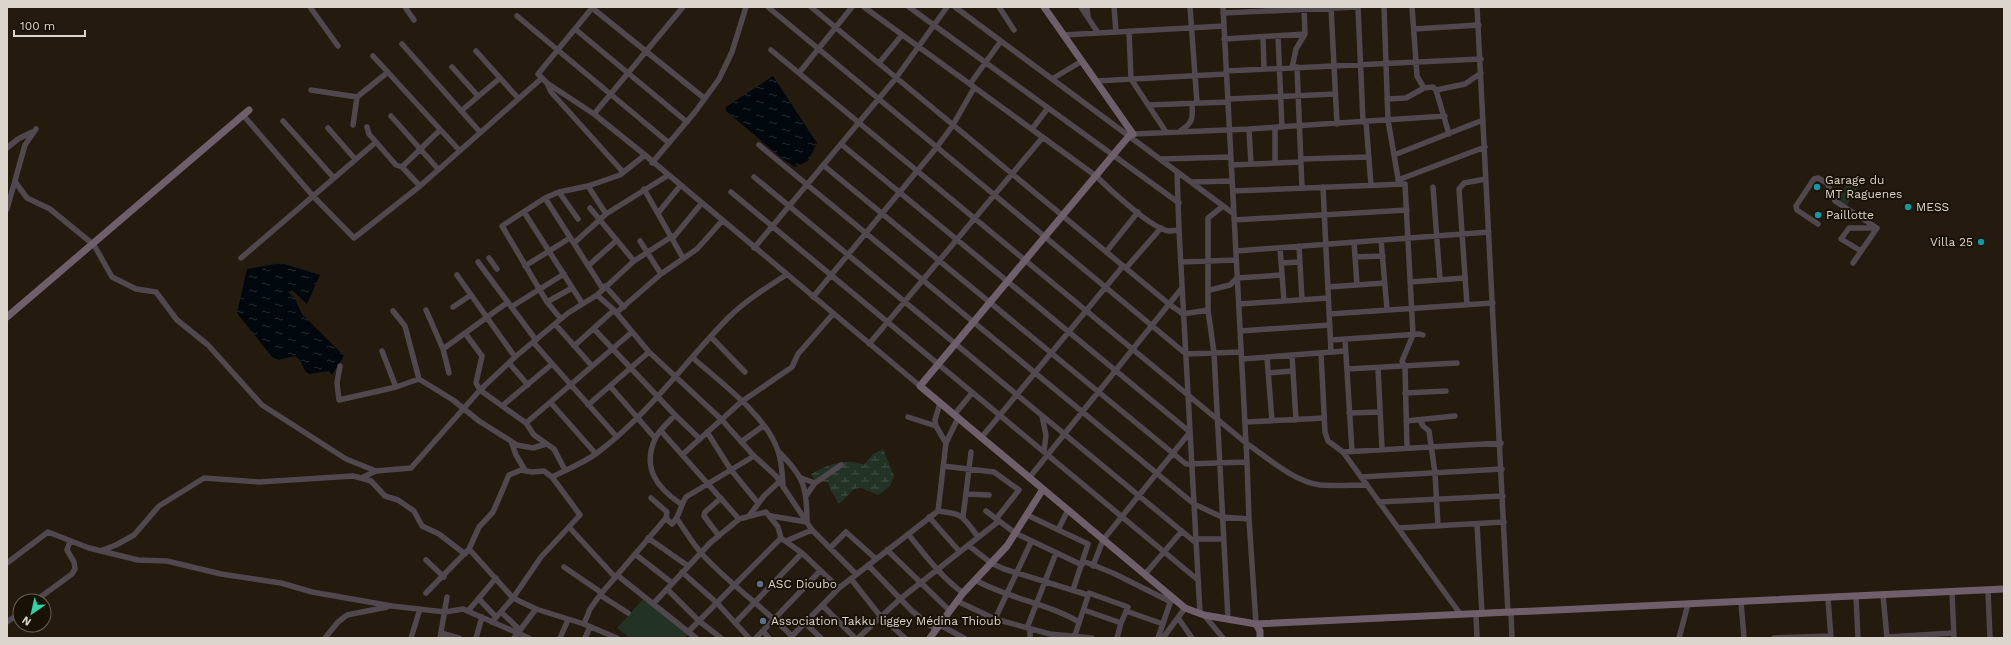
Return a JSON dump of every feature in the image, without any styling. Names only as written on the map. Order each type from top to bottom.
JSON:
[{"type":"street","points":[[310,7],[338,46]]},
{"type":"street","points":[[405,7],[414,20]]},
{"type":"street","points":[[594,114],[683,7]]},
{"type":"street","points":[[652,163],[687,122],[719,79],[732,52],[746,7]]},
{"type":"street","points":[[768,7],[1186,354],[1241,352]]},
{"type":"street","points":[[811,7],[1169,304],[1183,314],[1208,310]]},
{"type":"street","points":[[799,73],[852,7]]},
{"type":"street","points":[[864,7],[1096,176],[1117,197],[1138,212],[1161,228],[1169,231],[1179,230]]},
{"type":"street","points":[[909,7],[1179,203]]},
{"type":"street","points":[[754,248],[896,78],[947,7]]},
{"type":"street","points":[[999,7],[1014,30]]},
{"type":"street","points":[[1044,7],[1096,81],[1131,135]]},
{"type":"street","points":[[1081,7],[1098,33]]},
{"type":"street","points":[[1087,7],[1088,17]]},
{"type":"street","points":[[1114,7],[1116,32]]},
{"type":"street","points":[[1180,131],[1189,125],[1193,119],[1195,76],[1190,7]]},
{"type":"street","points":[[1260,638],[1260,631],[1256,624],[1249,519],[1248,462],[1223,10],[1357,7],[1364,122],[1371,185]]},
{"type":"street","points":[[1384,7],[1388,120],[1399,182]]},
{"type":"street","points":[[1412,7],[1417,76],[1424,88]]},
{"type":"street","points":[[1477,7],[1481,59],[1484,147],[1501,443],[1504,522],[1512,638]]},
{"type":"street","points":[[704,98],[592,8],[538,74],[547,83],[594,114],[645,155],[667,176],[1145,574],[1171,599]]},
{"type":"street","points":[[959,8],[1052,79],[1131,135],[1160,159],[1223,206],[1234,217],[1324,215],[1407,210]]},
{"type":"street","points":[[1302,188],[1298,96],[1294,68],[1296,49],[1305,34],[1304,8]]},
{"type":"street","points":[[1331,8],[1337,124]]},
{"type":"street","points":[[517,16],[669,143]]},
{"type":"street","points":[[1414,29],[1479,25]]},
{"type":"street","points":[[1063,34],[1224,26]]},
{"type":"street","points":[[575,28],[687,122]]},
{"type":"street","points":[[1129,31],[1131,79],[1166,132]]},
{"type":"street","points":[[1224,38],[1305,34]]},
{"type":"street","points":[[879,63],[902,35]]},
{"type":"street","points":[[1278,36],[1282,127]]},
{"type":"street","points":[[1263,37],[1264,69]]},
{"type":"street","points":[[813,297],[937,147],[953,125],[985,62],[1001,41]]},
{"type":"street","points":[[402,44],[480,132]]},
{"type":"street","points":[[772,50],[1246,443],[1291,474],[1304,480],[1319,484],[1367,485]]},
{"type":"street","points":[[476,51],[518,98]]},
{"type":"street","points":[[373,56],[459,150]]},
{"type":"street","points":[[1096,81],[1195,76],[1280,68],[1481,59]]},
{"type":"street","points":[[1052,79],[1082,61]]},
{"type":"street","points":[[452,66],[478,96]]},
{"type":"street","points":[[353,124],[357,97],[388,72]]},
{"type":"street","points":[[1436,90],[1465,84],[1481,73]]},
{"type":"street","points":[[461,111],[500,78]]},
{"type":"street","points":[[243,115],[313,196],[354,238],[420,186],[542,78]]},
{"type":"street","points":[[547,83],[551,92],[623,172]]},
{"type":"street","points":[[1387,98],[1406,98],[1424,88],[1433,87],[1436,90],[1445,116],[1449,134]]},
{"type":"street","points":[[311,90],[357,97]]},
{"type":"street","points":[[1148,105],[1194,104],[1281,96],[1335,94]]},
{"type":"street","points":[[1032,129],[1048,108]]},
{"type":"street","points":[[7,317],[249,110]]},
{"type":"street","points":[[391,116],[438,169]]},
{"type":"street","points":[[920,386],[1131,135],[1180,131],[1275,128],[1445,116]]},
{"type":"street","points":[[1394,155],[1483,120]]},
{"type":"street","points":[[283,121],[334,178]]},
{"type":"street","points":[[367,127],[369,134],[396,165],[402,167],[420,186]]},
{"type":"street","points":[[328,128],[355,159]]},
{"type":"street","points":[[1275,128],[1275,162]]},
{"type":"street","points":[[7,148],[18,139],[36,129],[25,145],[16,183],[7,209]]},
{"type":"street","points":[[1249,129],[1251,164]]},
{"type":"street","points":[[402,167],[440,130]]},
{"type":"street","points":[[870,344],[1043,137]]},
{"type":"street","points":[[241,258],[376,142]]},
{"type":"street","points":[[841,144],[1190,432]]},
{"type":"street","points":[[759,145],[1194,504],[1222,517],[1249,519]]},
{"type":"street","points":[[1233,191],[1371,185],[1399,182],[1484,147]]},
{"type":"street","points":[[561,319],[539,290],[502,226],[545,198],[559,192],[588,186],[620,175],[645,155]]},
{"type":"street","points":[[1160,159],[1231,157]]},
{"type":"street","points":[[1231,164],[1369,157]]},
{"type":"street","points":[[823,165],[1186,464],[1248,462]]},
{"type":"street","points":[[1177,172],[1183,314],[1198,580],[1202,614],[1223,638]]},
{"type":"street","points":[[525,266],[572,241],[606,214],[667,176]]},
{"type":"street","points":[[754,177],[1182,531],[1196,541],[1224,539]]},
{"type":"street","points":[[1818,224],[1797,210],[1796,206],[1814,179],[1818,178],[1827,183],[1835,201],[1877,228]]},
{"type":"street","points":[[1467,305],[1460,186],[1464,183],[1486,179]]},
{"type":"street","points":[[1192,182],[1232,181]]},
{"type":"street","points":[[1399,182],[1405,184],[1413,335],[1404,353],[1402,361],[1404,367],[1406,393],[1407,448]]},
{"type":"street","points":[[16,183],[27,198],[50,209],[92,243],[112,276],[136,289],[156,292],[177,320],[208,345],[262,405],[346,459],[376,471]]},
{"type":"street","points":[[588,186],[606,214]]},
{"type":"street","points":[[658,213],[680,186]]},
{"type":"street","points":[[1323,187],[1332,352]]},
{"type":"street","points":[[1433,187],[1440,280]]},
{"type":"street","points":[[644,190],[683,258]]},
{"type":"street","points":[[559,192],[578,219]]},
{"type":"street","points":[[731,192],[771,227],[1198,580]]},
{"type":"street","points":[[545,198],[588,266],[604,287],[624,307]]},
{"type":"street","points":[[361,478],[376,471],[411,468],[465,409],[480,390],[515,357],[582,303],[597,295],[634,261],[671,238],[701,204]]},
{"type":"street","points":[[1223,206],[1208,218],[1210,290],[1208,310],[1214,353],[1228,619]]},
{"type":"street","points":[[590,208],[634,261]]},
{"type":"street","points":[[524,212],[582,303]]},
{"type":"street","points":[[1106,252],[1138,212]]},
{"type":"street","points":[[574,346],[615,312],[624,307],[662,274],[697,249],[722,221]]},
{"type":"street","points":[[981,438],[1106,287],[1161,228]]},
{"type":"street","points":[[1861,251],[1841,239],[1848,228],[1877,228]]},
{"type":"street","points":[[1853,263],[1877,228]]},
{"type":"street","points":[[1236,251],[1489,232]]},
{"type":"street","points":[[588,266],[617,240]]},
{"type":"street","points":[[1381,240],[1387,309]]},
{"type":"street","points":[[640,241],[662,274]]},
{"type":"street","points":[[1354,242],[1357,285]]},
{"type":"street","points":[[1299,246],[1302,300]]},
{"type":"street","points":[[1280,248],[1284,301]]},
{"type":"street","points":[[1355,258],[1383,256]]},
{"type":"street","points":[[482,267],[490,259],[497,269]]},
{"type":"street","points":[[1181,262],[1236,260]]},
{"type":"street","points":[[478,262],[552,364],[617,437]]},
{"type":"street","points":[[1281,263],[1300,262]]},
{"type":"street","points":[[443,349],[487,317],[539,290],[564,274]]},
{"type":"street","points":[[457,275],[515,357]]},
{"type":"street","points":[[552,477],[596,454],[617,437],[638,418],[676,378],[711,337],[744,303],[786,275]]},
{"type":"street","points":[[1210,290],[1230,285],[1237,278],[1282,275]]},
{"type":"street","points":[[1410,282],[1465,278]]},
{"type":"street","points":[[1328,287],[1385,283]]},
{"type":"street","points":[[547,302],[572,288]]},
{"type":"street","points":[[1029,478],[1046,454],[1065,434],[1182,288]]},
{"type":"street","points":[[453,307],[471,295]]},
{"type":"street","points":[[597,295],[615,312],[649,352],[722,419],[741,442],[781,483],[812,530],[856,574]]},
{"type":"street","points":[[1239,304],[1328,298]]},
{"type":"street","points":[[1329,314],[1492,303]]},
{"type":"street","points":[[426,310],[443,349],[449,373]]},
{"type":"street","points":[[392,311],[405,326],[420,379],[465,409],[488,427],[511,441],[525,448],[533,448],[546,444]]},
{"type":"street","points":[[682,455],[741,402],[792,367],[798,354],[833,314]]},
{"type":"street","points":[[555,324],[592,366]]},
{"type":"street","points":[[1240,330],[1330,325]]},
{"type":"street","points":[[594,329],[674,415],[700,439]]},
{"type":"street","points":[[526,423],[632,332]]},
{"type":"street","points":[[465,333],[482,356],[476,383],[480,390],[526,423],[534,436],[554,449],[565,470]]},
{"type":"street","points":[[1331,340],[1423,335]]},
{"type":"street","points":[[711,337],[745,372]]},
{"type":"street","points":[[1345,339],[1352,451]]},
{"type":"street","points":[[382,351],[396,387]]},
{"type":"street","points":[[1242,359],[1345,351]]},
{"type":"street","points":[[588,405],[649,352]]},
{"type":"street","points":[[1321,353],[1324,418],[1328,441],[1343,452],[1461,615]]},
{"type":"street","points":[[1292,355],[1296,420]]},
{"type":"street","points":[[1267,357],[1272,421]]},
{"type":"street","points":[[693,358],[741,402],[763,426],[772,437],[779,452],[801,478],[806,496],[806,522]]},
{"type":"street","points":[[1347,369],[1457,363]]},
{"type":"street","points":[[509,364],[528,384]]},
{"type":"street","points":[[502,406],[552,364]]},
{"type":"street","points":[[340,366],[337,383],[339,400],[396,387],[420,379]]},
{"type":"street","points":[[1378,368],[1382,449]]},
{"type":"street","points":[[1268,373],[1293,371]]},
{"type":"street","points":[[610,386],[655,438]]},
{"type":"street","points":[[1406,393],[1446,391]]},
{"type":"street","points":[[938,511],[946,443],[956,417],[972,393]]},
{"type":"street","points":[[551,402],[596,454]]},
{"type":"street","points":[[940,404],[935,420],[936,426],[946,443]]},
{"type":"street","points":[[1350,413],[1380,412]]},
{"type":"street","points":[[674,415],[655,438],[650,460],[650,470],[661,487],[682,504]]},
{"type":"street","points":[[1042,416],[1046,435],[1046,454]]},
{"type":"street","points":[[1406,420],[1455,416]]},
{"type":"street","points":[[908,417],[936,426]]},
{"type":"street","points":[[1245,422],[1324,418]]},
{"type":"street","points":[[1420,420],[1423,426],[1429,431],[1435,473],[1438,526]]},
{"type":"street","points":[[741,442],[763,426]]},
{"type":"street","points":[[661,431],[739,520]]},
{"type":"street","points":[[707,432],[731,470],[758,502]]},
{"type":"street","points":[[1093,566],[1103,540],[1190,432]]},
{"type":"street","points":[[511,441],[516,455],[525,470]]},
{"type":"street","points":[[1343,452],[1501,443]]},
{"type":"street","points":[[779,452],[781,483]]},
{"type":"street","points":[[963,517],[971,452]]},
{"type":"street","points":[[666,518],[672,524],[677,519],[686,497],[754,456]]},
{"type":"street","points":[[806,496],[815,483],[841,465]]},
{"type":"street","points":[[858,638],[900,599],[978,538],[998,520],[1019,490],[994,472],[943,466]]},
{"type":"street","points":[[1361,477],[1502,469]]},
{"type":"street","points":[[426,593],[467,551],[479,527],[492,512],[509,475],[514,471],[544,471],[552,477],[580,515],[541,557],[513,598],[492,622]]},
{"type":"street","points":[[100,551],[116,546],[134,535],[159,506],[204,478],[259,482],[353,476],[371,481],[385,496],[398,500],[414,511],[422,526],[439,534],[467,551],[496,578],[513,598],[536,609],[584,624],[615,638]]},
{"type":"street","points":[[801,478],[815,483]]},
{"type":"street","points":[[749,516],[758,502],[781,483]]},
{"type":"street","points":[[930,638],[949,610],[991,563],[1015,533],[1043,490]]},
{"type":"street","points":[[966,494],[989,496]]},
{"type":"street","points":[[1379,502],[1503,496]]},
{"type":"street","points":[[584,624],[590,609],[601,594],[666,518],[667,512],[651,498]]},
{"type":"street","points":[[719,536],[704,516],[705,512],[721,498]]},
{"type":"street","points":[[1058,530],[1068,510]]},
{"type":"street","points":[[677,519],[701,553],[733,585],[775,619],[791,637],[839,588],[938,511],[958,514],[963,517],[978,538]]},
{"type":"street","points":[[986,511],[1015,533],[1031,542],[1056,553],[1113,573],[1171,599],[1185,608],[1202,614],[1256,624],[2004,589]]},
{"type":"street","points":[[653,604],[682,572],[719,536],[739,520],[766,512],[771,516],[784,539],[839,588]]},
{"type":"street","points":[[1027,515],[1088,544],[1083,563],[1072,590]]},
{"type":"street","points":[[771,516],[806,522]]},
{"type":"street","points":[[929,517],[960,552]]},
{"type":"street","points":[[1398,528],[1504,522]]},
{"type":"street","points":[[1477,524],[1479,614],[1477,638]]},
{"type":"street","points":[[569,527],[616,576],[696,638]]},
{"type":"street","points":[[688,632],[733,585],[784,539],[812,530]]},
{"type":"street","points":[[1145,574],[1182,531]]},
{"type":"street","points":[[7,563],[47,532],[100,551],[138,560],[171,561],[220,574],[281,583],[312,592],[392,606],[445,612],[463,609],[529,638]]},
{"type":"street","points":[[830,548],[846,532],[876,559]]},
{"type":"street","points":[[908,534],[937,570],[951,585],[963,593]]},
{"type":"street","points":[[648,538],[688,566]]},
{"type":"street","points":[[46,593],[72,574],[75,569],[74,562],[67,550],[70,541]]},
{"type":"street","points":[[994,619],[1031,542]]},
{"type":"street","points":[[968,545],[991,563],[1004,569],[1088,595],[1089,593],[1128,607],[1121,623],[1117,638]]},
{"type":"street","points":[[887,550],[949,610]]},
{"type":"street","points":[[1030,638],[1029,628],[1036,604],[1056,553]]},
{"type":"street","points":[[635,554],[672,583]]},
{"type":"street","points":[[735,623],[802,554]]},
{"type":"street","points":[[426,560],[444,576]]},
{"type":"street","points":[[868,566],[900,599],[937,627],[964,638]]},
{"type":"street","points":[[564,567],[628,613]]},
{"type":"street","points":[[756,638],[820,571]]},
{"type":"street","points":[[682,572],[717,603],[749,638]]},
{"type":"street","points":[[468,611],[496,578]]},
{"type":"street","points":[[851,579],[881,617],[905,638]]},
{"type":"street","points":[[975,580],[1006,595],[1065,614],[1080,622]]},
{"type":"street","points":[[667,589],[699,621],[721,638]]},
{"type":"street","points":[[1988,590],[1990,638]]},
{"type":"street","points":[[1883,595],[1887,638],[1954,636],[1952,592]]},
{"type":"street","points":[[1079,637],[1080,622],[1088,595]]},
{"type":"street","points":[[1856,596],[1858,638]]},
{"type":"street","points":[[447,597],[440,636],[459,638]]},
{"type":"street","points":[[479,598],[498,614],[516,633]]},
{"type":"street","points":[[1774,638],[1830,637],[1828,598]]},
{"type":"street","points":[[1158,638],[1171,599]]},
{"type":"street","points":[[957,601],[994,619],[1050,634],[1092,638]]},
{"type":"street","points":[[1741,602],[1744,638]]},
{"type":"street","points":[[1679,638],[1688,604]]},
{"type":"street","points":[[822,605],[855,638]]},
{"type":"street","points":[[326,638],[338,622],[347,615],[392,606]]},
{"type":"street","points":[[1163,638],[1185,608]]},
{"type":"street","points":[[411,638],[420,609]]},
{"type":"street","points":[[516,633],[536,609]]},
{"type":"street","points":[[1084,610],[1121,623]]},
{"type":"street","points":[[1126,611],[1163,624]]},
{"type":"street","points":[[476,638],[482,617]]},
{"type":"street","points":[[1178,618],[1192,638]]},
{"type":"street","points":[[560,638],[568,620]]},
{"type":"street","points":[[805,623],[821,638]]},
{"type":"street","points":[[585,638],[590,627]]},
{"type":"street","points":[[763,631],[769,638]]},
{"type":"street","points":[[864,633],[868,638]]},
{"type":"green space","points":[[1850,180],[1859,186],[1846,207],[1836,200]]},
{"type":"green space","points":[[883,449],[894,476],[890,486],[878,495],[861,488],[854,489],[839,504],[830,489],[828,482],[815,481],[811,474],[837,463],[851,462],[864,465],[873,454]]},
{"type":"green space","points":[[643,599],[688,634],[684,638],[630,638],[617,628]]},
{"type":"water","points":[[773,76],[817,143],[808,161],[795,167],[784,160],[726,111],[726,107]]},
{"type":"water","points":[[281,263],[320,275],[307,304],[292,290],[288,292],[295,299],[302,314],[344,356],[332,375],[329,371],[309,374],[305,371],[300,360],[295,356],[278,360],[272,357],[237,313],[247,269]]},
{"type":"place","name":"Garage du MT Raguenes","points":[[1817,187]]},
{"type":"place","name":"MESS","points":[[1908,207]]},
{"type":"place","name":"Paillotte","points":[[1818,215]]},
{"type":"place","name":"Villa 25","points":[[1981,242]]},
{"type":"place","name":"ASC Dioubo","points":[[760,584]]},
{"type":"place","name":"Association Takku liggey Médina Thioub","points":[[763,621]]}]
